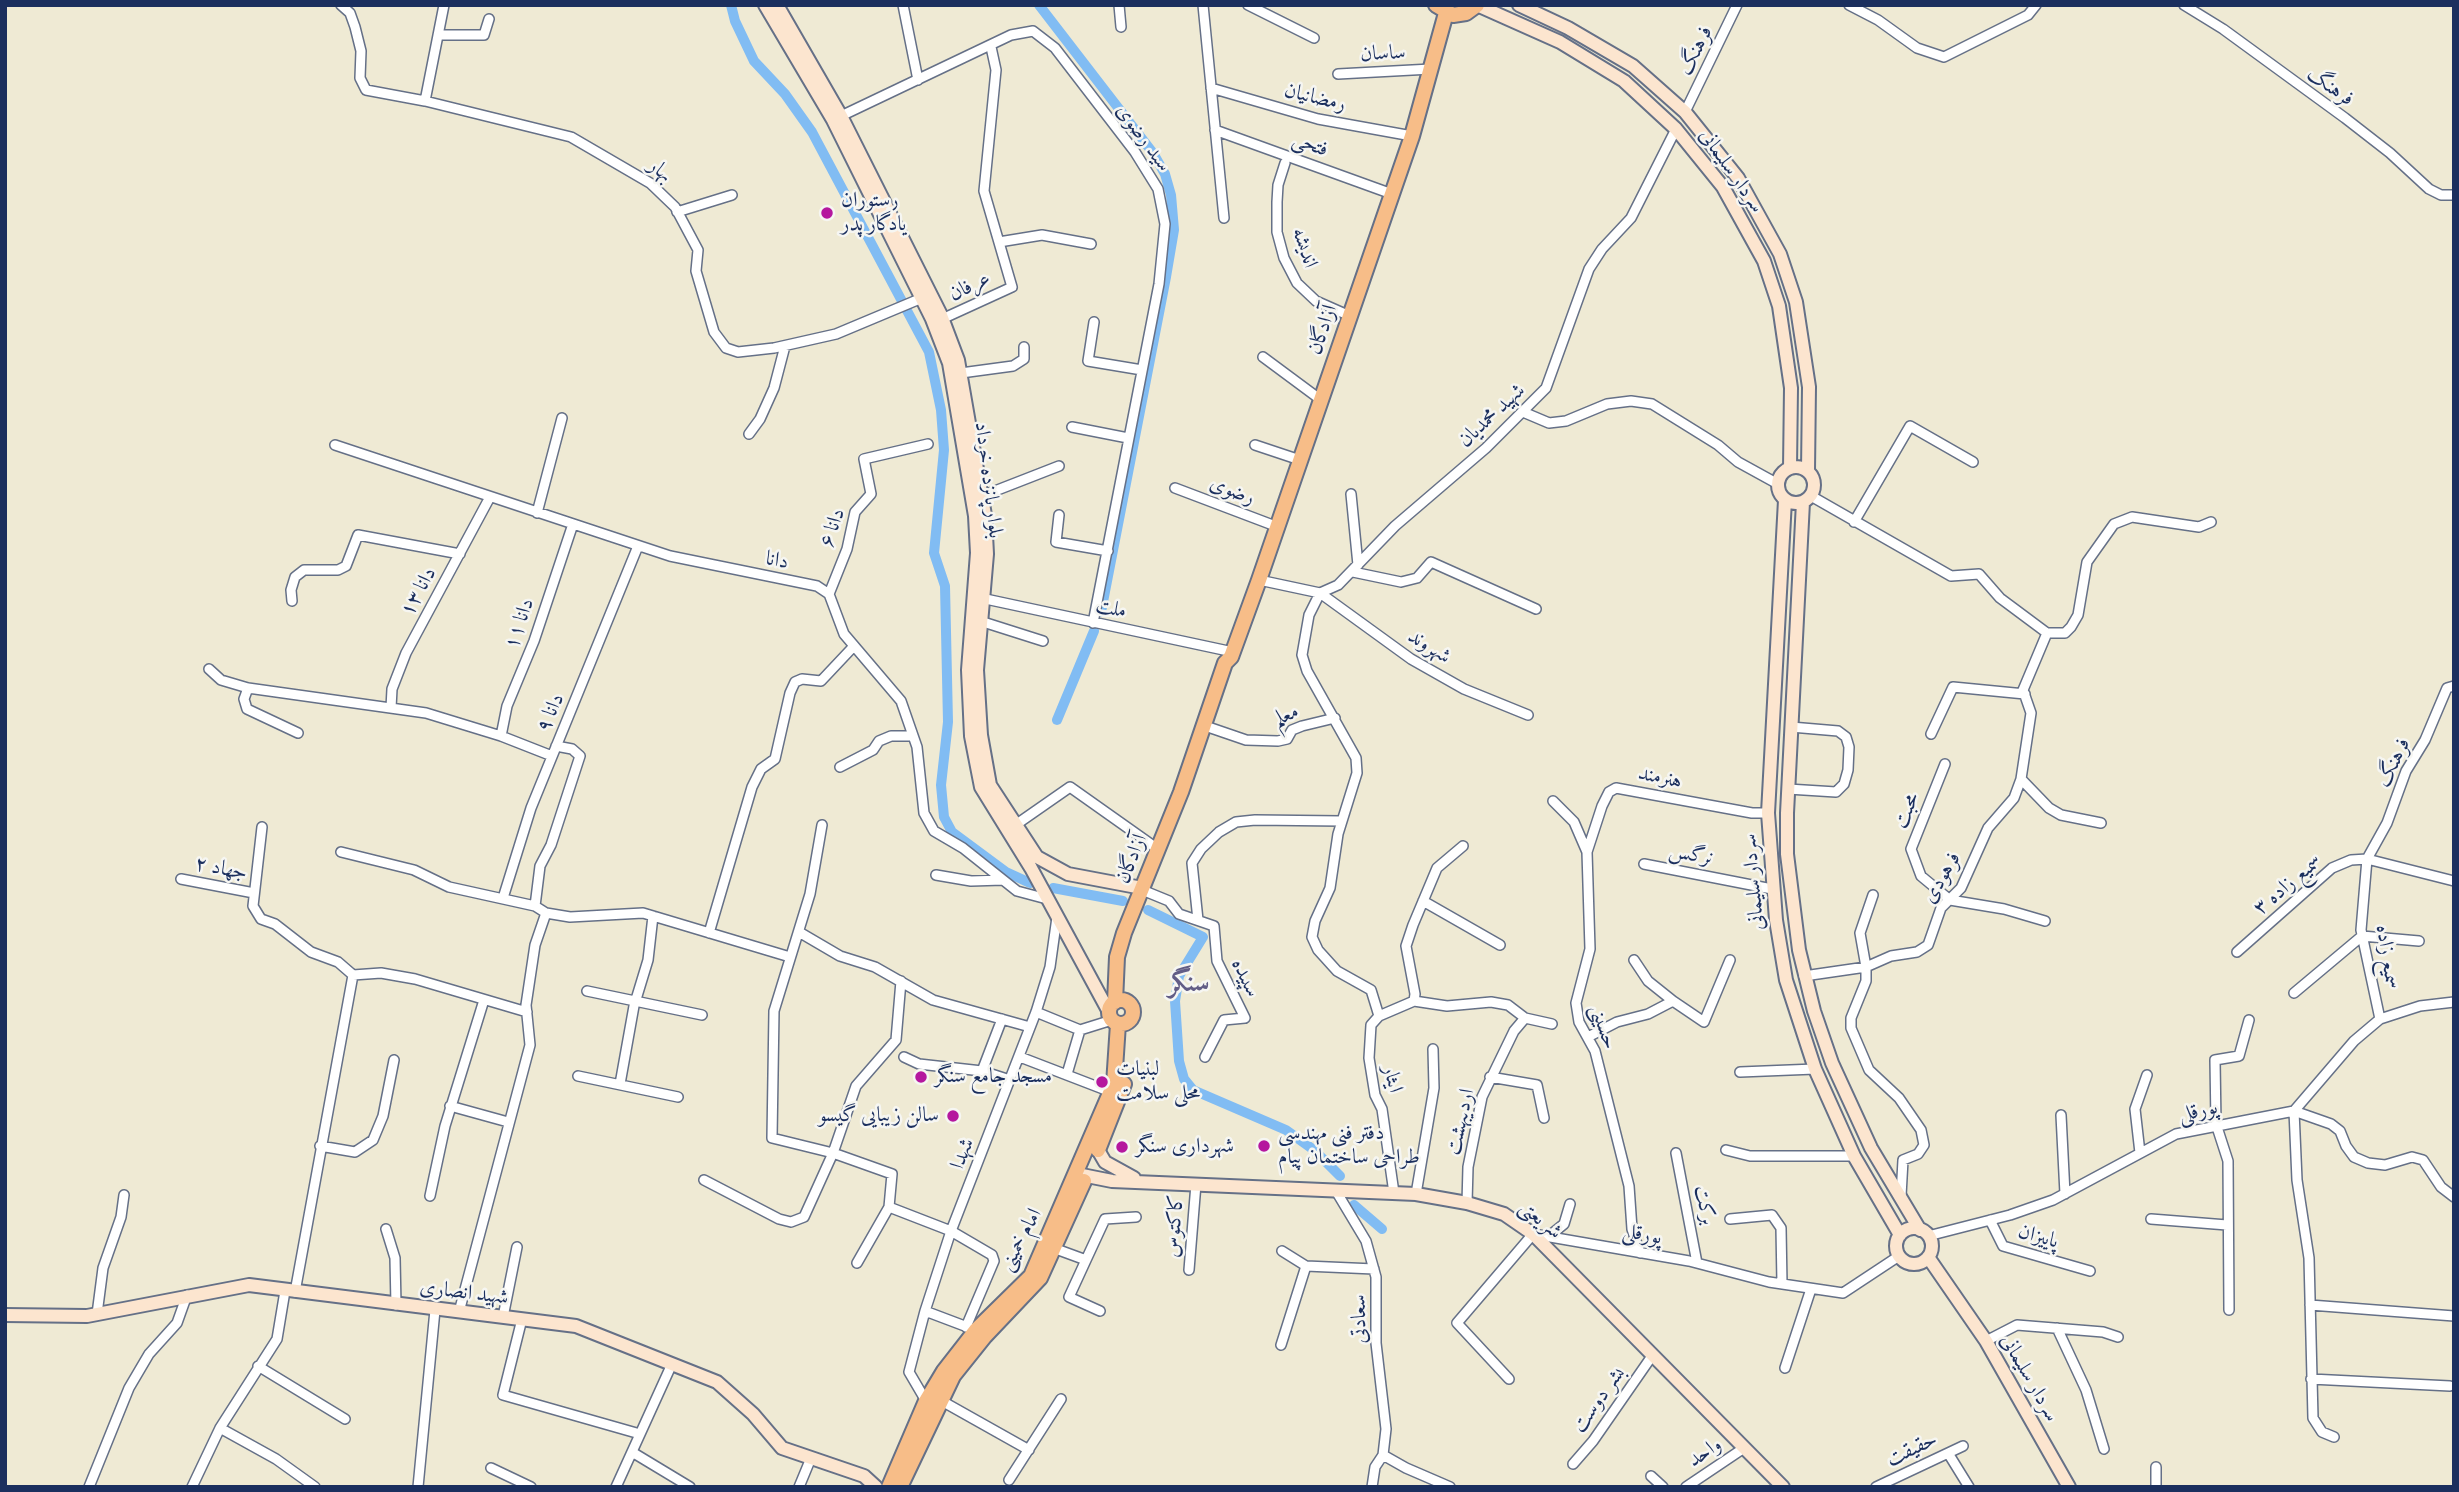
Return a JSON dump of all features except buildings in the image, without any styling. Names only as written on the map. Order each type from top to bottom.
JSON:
[{"type":"main road","points":[[1441,9],[1466,13],[1477,5]]},
{"type":"main road","name":"آزادگان","points":[[1117,1014],[1117,957],[1145,890],[1225,663],[1232,655],[1259,580],[1412,136],[1431,69],[1441,9]]},
{"type":"main road","name":"آزادگان","points":[[1145,890],[1166,852],[1233,665],[1232,655]]},
{"type":"main road","name":"امام خمینی","points":[[976,1331],[1031,1291],[1055,1249],[1111,1092],[1118,1058],[1117,1014]]},
{"type":"main road","name":"امام خمینی","points":[[888,1487],[933,1400],[953,1376],[976,1331],[1031,1276],[1098,1150],[1124,1085],[1117,1014]]},
{"type":"main road","name":"امام خمینی","points":[[900,1487],[933,1400]]},
{"type":"street","name":"بهار","points":[[341,5],[350,13],[355,27],[361,51],[359,78],[366,90],[425,101],[571,137],[634,172],[677,212],[698,250],[695,271],[714,332],[726,348],[738,352],[785,346],[836,334],[922,298]]},
{"type":"street","points":[[425,101],[444,5]]},
{"type":"street","points":[[904,5],[918,80]]},
{"type":"street","points":[[1119,5],[1121,27]]},
{"type":"street","points":[[1203,5],[1224,218]]},
{"type":"street","points":[[1248,5],[1314,38]]},
{"type":"street","name":"سردار سلیمانی","points":[[1477,5],[1560,42],[1623,80],[1676,129],[1716,176],[1744,220],[1764,261],[1779,306],[1791,388],[1790,468]]},
{"type":"street","name":"سردار سلیمانی","points":[[1519,5],[1603,47],[1633,66],[1685,112],[1738,177],[1759,212],[1784,266],[1796,302],[1805,344],[1809,387],[1808,471]]},
{"type":"street","name":"فرهنگ","points":[[1685,112],[1737,5]]},
{"type":"street","points":[[1849,5],[1878,20],[1917,48],[1944,57],[2028,15],[2036,5]]},
{"type":"street","name":"فرهنگ","points":[[2184,5],[2223,29],[2345,118],[2390,153],[2429,190],[2441,195],[2454,195]]},
{"type":"street","name":"بلوار پانزده خرداد","points":[[771,6],[841,116],[942,320],[961,373],[982,495],[986,554],[977,598],[968,670],[971,736],[981,787],[1117,1014]]},
{"type":"street","name":"بلوار پانزده خرداد","points":[[771,6],[922,298],[949,363],[959,409],[976,526],[980,621],[977,670],[981,735],[990,785],[1014,826],[1037,857],[1068,874],[1145,890]]},
{"type":"street","points":[[438,35],[484,35],[489,19]]},
{"type":"street","name":"سید رضوی","points":[[841,116],[1022,31],[1033,31],[1043,36],[1135,152],[1158,189],[1165,224],[1164,245],[1093,623]]},
{"type":"street","points":[[991,47],[996,70],[985,191],[999,242],[1042,236],[1091,244]]},
{"type":"street","name":"ساسان","points":[[1338,74],[1431,69]]},
{"type":"street","name":"رمضانیان","points":[[1211,88],[1318,119],[1412,136]]},
{"type":"street","name":"شهید محمدیان","points":[[1320,593],[1338,585],[1395,526],[1524,412],[1546,388],[1589,268],[1602,249],[1631,218],[1676,129]]},
{"type":"street","name":"فتحی","points":[[1215,130],[1392,194]]},
{"type":"street","name":"اندیشه","points":[[1285,163],[1278,185],[1277,202],[1277,232],[1284,258],[1297,283],[1316,300],[1350,316]]},
{"type":"street","points":[[677,212],[733,195]]},
{"type":"street","name":"عرفان","points":[[942,320],[1012,287],[999,242]]},
{"type":"street","points":[[1094,322],[1087,360],[1142,370]]},
{"type":"street","points":[[749,435],[760,419],[774,388],[785,346]]},
{"type":"street","points":[[961,373],[1013,366],[1024,359],[1024,347]]},
{"type":"street","points":[[1264,357],[1321,400]]},
{"type":"street","points":[[1524,412],[1549,423],[1566,421],[1607,404],[1632,401],[1652,404],[1718,445],[1738,462],[1778,484]]},
{"type":"street","points":[[537,513],[562,418]]},
{"type":"street","points":[[1854,522],[1910,426],[1973,463]]},
{"type":"street","points":[[1072,427],[1128,438]]},
{"type":"street","name":"دانا ۶","points":[[829,594],[847,549],[855,512],[871,494],[864,459],[928,444]]},
{"type":"street","name":"دانا","points":[[335,445],[670,556],[817,586],[829,594]]},
{"type":"street","points":[[1255,445],[1300,460]]},
{"type":"street","points":[[982,495],[1059,466]]},
{"type":"street","points":[[1807,499],[1814,488],[1808,471],[1790,468],[1784,472],[1778,484],[1779,493],[1786,500],[1807,499],[1951,576],[1979,574],[1987,579],[2000,598],[2047,633],[2065,633],[2071,627],[2078,615],[2087,562],[2114,524],[2132,517],[2199,527],[2211,522]]},
{"type":"street","name":"رضوی","points":[[1175,488],[1278,527]]},
{"type":"street","points":[[1351,494],[1355,568],[1401,582],[1417,578],[1431,562],[1536,609]]},
{"type":"street","name":"دانا ۱۳","points":[[391,708],[392,689],[405,653],[490,497]]},
{"type":"street","name":"سردار سلیمانی","points":[[1807,499],[1791,727],[1787,854],[1804,976],[1832,1063],[1871,1148],[1900,1201],[1924,1233]]},
{"type":"street","name":"سردار سلیمانی","points":[[1786,500],[1768,813],[1772,890],[1786,980],[1815,1069],[1854,1156],[1900,1235]]},
{"type":"street","points":[[1059,515],[1056,541],[1108,551]]},
{"type":"street","name":"دانا ۱۱","points":[[501,736],[507,706],[534,641],[573,524]]},
{"type":"street","points":[[292,601],[290,590],[295,577],[304,570],[338,570],[346,566],[358,535],[460,554]]},
{"type":"street","name":"دانا ۹","points":[[503,898],[514,859],[552,756],[638,546]]},
{"type":"street","points":[[1259,580],[1320,593],[1309,615],[1302,655],[1307,671],[1356,758],[1357,773],[1341,821],[1330,888],[1320,906],[1312,937],[1318,950],[1337,971],[1371,990],[1378,1016],[1414,1001],[1447,1006],[1491,1002],[1508,1005],[1525,1018],[1552,1024]]},
{"type":"street","name":"شهروند","points":[[1320,593],[1411,659],[1464,689],[1528,715]]},
{"type":"street","points":[[829,594],[836,618],[854,646],[901,701],[917,747],[924,813],[934,831],[962,848],[1017,891],[1047,899]]},
{"type":"street","name":"ملت","points":[[977,598],[1232,655]]},
{"type":"street","points":[[980,621],[1043,641]]},
{"type":"street","name":"فرهودی","points":[[1804,976],[1866,967],[1891,956],[1917,952],[1928,945],[1941,908],[1961,888],[1988,828],[2014,798],[2021,779],[2031,713],[2025,694],[2026,678],[2047,633]]},
{"type":"street","points":[[709,933],[752,787],[761,769],[775,759],[795,682],[802,678],[821,681],[854,646]]},
{"type":"street","points":[[209,670],[221,680],[248,688],[355,706],[426,713],[501,736],[552,756]]},
{"type":"street","name":"فرهنگ","points":[[2367,859],[2387,823],[2406,771],[2425,740],[2447,688],[2454,685]]},
{"type":"street","points":[[1931,734],[1953,687],[2025,694]]},
{"type":"street","points":[[248,688],[244,699],[247,709],[298,733]]},
{"type":"street","name":"معلم","points":[[1211,728],[1247,740],[1278,741],[1287,739],[1292,730],[1335,718]]},
{"type":"street","points":[[1788,789],[1836,792],[1844,784],[1848,770],[1849,747],[1846,737],[1838,731],[1791,727]]},
{"type":"street","points":[[839,767],[873,750],[878,741],[891,736],[912,736]]},
{"type":"street","points":[[535,906],[540,866],[551,845],[580,756],[572,749],[556,746]]},
{"type":"street","name":"محبت","points":[[1945,764],[1911,849],[1921,876],[1950,900]]},
{"type":"street","points":[[2021,779],[2049,808],[2061,815],[2101,823]]},
{"type":"street","points":[[1014,826],[1070,787],[1158,850]]},
{"type":"street","name":"هنرمند","points":[[1587,852],[1602,806],[1609,792],[1616,788],[1752,813],[1768,813]]},
{"type":"street","points":[[1553,801],[1574,822],[1587,852]]},
{"type":"street","points":[[1198,920],[1192,863],[1201,849],[1219,832],[1236,822],[1255,820],[1341,821]]},
{"type":"street","points":[[822,825],[799,932],[774,1011],[772,1138],[833,1153],[892,1174],[889,1207],[857,1263]]},
{"type":"street","points":[[262,827],[253,906],[261,919],[275,924],[312,951],[338,962],[353,975],[381,973],[415,979],[527,1012]]},
{"type":"street","points":[[1414,1001],[1406,946],[1437,868],[1462,846]]},
{"type":"street","points":[[341,852],[414,870],[449,887],[535,906],[545,913],[570,917],[643,913],[790,957]]},
{"type":"street","name":"حسینی","points":[[1587,852],[1590,949],[1576,1003],[1579,1022],[1595,1051],[1629,1186],[1632,1229],[1640,1253]]},
{"type":"street","points":[[2367,859],[2454,881]]},
{"type":"street","name":"سمیع زاده","points":[[2367,859],[2362,936],[2380,1019]]},
{"type":"street","name":"سمیع زاده ۳","points":[[2237,952],[2332,867],[2351,860],[2367,859]]},
{"type":"street","name":"نرگس","points":[[1644,864],[1772,890]]},
{"type":"street","points":[[936,875],[971,881],[1003,880]]},
{"type":"street","name":"جهاد ۲","points":[[181,879],[254,893]]},
{"type":"street","name":"سپیده","points":[[1145,890],[1169,901],[1179,914],[1214,926],[1217,961],[1245,1018],[1224,1020],[1205,1057]]},
{"type":"street","points":[[1873,895],[1860,933],[1866,981],[1851,1018],[1851,1028],[1870,1070],[1899,1098],[1921,1130],[1924,1145],[1918,1154],[1903,1160],[1900,1201]]},
{"type":"street","points":[[1950,900],[2004,909],[2046,921]]},
{"type":"street","points":[[1423,901],[1500,945]]},
{"type":"street","points":[[459,1312],[530,1045],[527,1012],[535,945],[545,913]]},
{"type":"street","points":[[620,1084],[636,1000],[648,960],[653,916]]},
{"type":"street","name":"شهدا","points":[[933,1400],[909,1371],[951,1231],[1036,1012],[1050,967],[1057,917]]},
{"type":"street","points":[[799,932],[840,956],[875,967],[933,1000],[1030,1027]]},
{"type":"street","points":[[2294,993],[2362,936],[2419,942]]},
{"type":"street","points":[[1634,960],[1648,981],[1704,1021],[1730,960]]},
{"type":"street","points":[[192,1487],[220,1428],[277,1339],[290,1291],[353,975]]},
{"type":"street","points":[[704,1180],[779,1219],[791,1222],[804,1217],[833,1153],[856,1086],[896,1040],[901,981]]},
{"type":"street","points":[[587,990],[702,1015]]},
{"type":"street","points":[[430,1196],[450,1106],[484,1000]]},
{"type":"street","points":[[1588,1037],[1617,1022],[1648,1014],[1673,1001]]},
{"type":"street","points":[[2334,1437],[2322,1432],[2313,1418],[2309,1258],[2297,1180],[2294,1111],[2354,1041],[2380,1019],[2420,1006],[2454,1002]]},
{"type":"street","points":[[1036,1012],[1080,1030],[1117,1014]]},
{"type":"street","name":"ایثار","points":[[1378,1016],[1371,1026],[1368,1058],[1375,1095],[1382,1109],[1394,1194]]},
{"type":"street","name":"اردیبهشت","points":[[1467,1203],[1468,1167],[1473,1134],[1490,1077],[1514,1031],[1525,1018]]},
{"type":"street","points":[[982,1071],[1002,1019]]},
{"type":"street","points":[[2229,1310],[2228,1161],[2216,1124],[2215,1060],[2239,1056],[2249,1020]]},
{"type":"street","points":[[1067,1074],[1080,1030]]},
{"type":"street","points":[[1416,1194],[1434,1088],[1433,1049]]},
{"type":"street","points":[[904,1057],[919,1064],[982,1071],[1010,1080]]},
{"type":"street","points":[[1020,1057],[1111,1092]]},
{"type":"street","points":[[320,1146],[355,1152],[373,1140],[383,1116],[394,1060]]},
{"type":"street","points":[[1740,1072],[1815,1069]]},
{"type":"street","points":[[2140,1153],[2135,1109],[2147,1074]]},
{"type":"street","points":[[578,1076],[678,1097]]},
{"type":"street","points":[[1490,1077],[1537,1085],[1544,1118]]},
{"type":"street","points":[[450,1106],[508,1122]]},
{"type":"street","points":[[2294,1111],[2331,1124],[2340,1131],[2354,1157],[2368,1163],[2385,1165],[2412,1157],[2423,1160],[2441,1186],[2454,1197]]},
{"type":"street","name":"پورقلی","points":[[1924,1233],[1990,1220],[2064,1194],[2176,1134],[2216,1124],[2294,1111]]},
{"type":"street","points":[[2061,1115],[2064,1194]]},
{"type":"street","name":"شریعتی","points":[[1098,1150],[1105,1162],[1138,1180]]},
{"type":"street","points":[[1726,1150],[1750,1156],[1854,1156]]},
{"type":"street","name":"برکت","points":[[1676,1153],[1697,1263]]},
{"type":"street","name":"شریعتی","points":[[1082,1176],[1416,1194],[1467,1203],[1504,1214],[1533,1234],[1783,1487]]},
{"type":"street","name":"کاکتوس","points":[[1189,1270],[1196,1184]]},
{"type":"street","name":"سعادتی","points":[[1336,1191],[1366,1241],[1374,1269],[1376,1343],[1386,1429],[1383,1455],[1375,1468],[1372,1487]]},
{"type":"street","points":[[97,1314],[103,1268],[121,1217],[124,1195]]},
{"type":"street","points":[[1548,1237],[1564,1224],[1570,1204]]},
{"type":"street","points":[[889,1207],[951,1231],[988,1251],[994,1261],[976,1331],[925,1311]]},
{"type":"street","points":[[1730,1219],[1772,1215],[1781,1228],[1782,1284]]},
{"type":"street","points":[[1100,1311],[1069,1297],[1104,1219],[1136,1217]]},
{"type":"street","points":[[2151,1219],[2227,1225]]},
{"type":"street","name":"پاییزان","points":[[1990,1220],[2003,1246],[2090,1271]]},
{"type":"street","points":[[386,1229],[395,1258],[397,1305]]},
{"type":"street","points":[[1909,1229],[1924,1233],[1931,1246],[1928,1256],[1913,1264],[1899,1256],[1896,1245],[1900,1235],[1909,1229]]},
{"type":"street","points":[[1509,1379],[1457,1323],[1533,1234]]},
{"type":"street","name":"پورقلی","points":[[1533,1234],[1697,1263],[1782,1284],[1843,1293],[1899,1256]]},
{"type":"street","points":[[503,1317],[517,1247]]},
{"type":"street","points":[[1055,1249],[1086,1261]]},
{"type":"street","points":[[1282,1251],[1306,1266],[1374,1269]]},
{"type":"street","name":"سردار سلیمانی","points":[[1928,1256],[1986,1340],[2069,1487]]},
{"type":"street","points":[[1280,1345],[1306,1266]]},
{"type":"street","name":"شهید انصاری","points":[[5,1315],[97,1314],[249,1285],[576,1326],[671,1366],[718,1382],[753,1414],[782,1448],[864,1476],[876,1487]]},
{"type":"street","points":[[1786,1368],[1811,1289]]},
{"type":"street","points":[[89,1487],[133,1380],[149,1354],[177,1323],[187,1295]]},
{"type":"street","points":[[2310,1306],[2454,1316]]},
{"type":"street","points":[[418,1487],[435,1310]]},
{"type":"street","points":[[522,1319],[503,1395],[640,1434]]},
{"type":"street","points":[[1986,1340],[2017,1325],[2103,1332],[2118,1337]]},
{"type":"street","points":[[2057,1328],[2086,1390],[2104,1449]]},
{"type":"street","name":"بشر دوست","points":[[1573,1464],[1593,1441],[1652,1356]]},
{"type":"street","points":[[258,1366],[345,1419]]},
{"type":"street","points":[[616,1487],[671,1366]]},
{"type":"street","points":[[2311,1378],[2450,1386]]},
{"type":"street","points":[[1009,1480],[1061,1399]]},
{"type":"street","points":[[933,1400],[1029,1450]]},
{"type":"street","points":[[220,1428],[276,1459],[315,1487]]},
{"type":"street","name":"حقیقت","points":[[1877,1487],[1963,1446]]},
{"type":"street","name":"واحد","points":[[1686,1487],[1744,1448]]},
{"type":"street","points":[[632,1452],[690,1487]]},
{"type":"street","points":[[1948,1453],[1969,1487]]},
{"type":"street","points":[[1383,1455],[1450,1487]]},
{"type":"street","points":[[799,1487],[811,1458]]},
{"type":"street","points":[[491,1468],[531,1487]]},
{"type":"street","points":[[2156,1468],[2156,1487]]},
{"type":"street","points":[[1651,1476],[1663,1487]]},
{"type":"street","points":[[1894,1479],[1902,1487]]},
{"type":"waterway","points":[[731,5],[735,21],[754,61],[785,94],[812,132],[929,352],[941,410],[944,450],[934,553],[945,586],[948,722],[941,785],[944,817],[952,832],[1006,872],[1030,883]]},
{"type":"waterway","points":[[1039,5],[1153,153],[1165,174],[1171,195],[1174,230],[1101,612]]},
{"type":"waterway","points":[[1057,720],[1094,631]]},
{"type":"waterway","points":[[1053,888],[1123,901]]},
{"type":"waterway","points":[[1148,910],[1203,937],[1179,976],[1175,1001],[1179,1061],[1184,1079],[1193,1090],[1286,1130],[1314,1150],[1340,1176]]},
{"type":"waterway","points":[[1354,1205],[1382,1229]]},
{"type":"place","name":"رستوران یادگار پدر","points":[[827,213]]},
{"type":"place","name":"مسجد جامع سنگر","points":[[921,1077]]},
{"type":"place","name":"لبنیات محلی سلامت","points":[[1102,1082]]},
{"type":"place","name":"سالن زیبایی گیسو","points":[[953,1116]]},
{"type":"place","name":"دفتر فنی مهندسی طراحی ساختمان پیام","points":[[1264,1146]]},
{"type":"place","name":"شهرداری سنگر","points":[[1122,1147]]},
{"type":"district","name":"سنگر","points":[[1189,984]]}]
